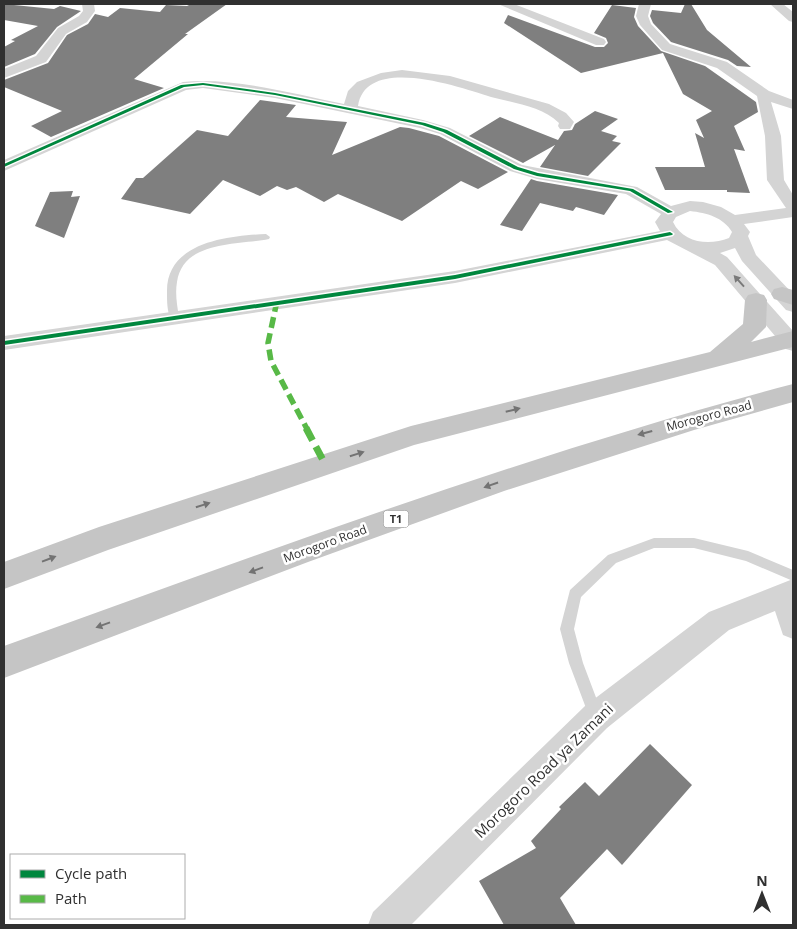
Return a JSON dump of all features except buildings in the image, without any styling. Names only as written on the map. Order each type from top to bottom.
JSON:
[{"type":"highway","points":[[714,358],[754,327],[756,300]]},
{"type":"highway","points":[[4,576],[99,540],[411,436],[714,358],[792,341]]},
{"type":"highway","name":"Morogoro Road","points":[[4,662],[464,494],[636,436],[793,393]]},
{"type":"highway","points":[[759,402],[793,407]]},
{"type":"street","points":[[4,74],[41,59],[62,31],[83,19],[89,11],[88,4]]},
{"type":"street","points":[[504,4],[600,42]]},
{"type":"street","points":[[645,4],[642,16],[646,25],[666,47],[722,65],[764,94],[793,105]]},
{"type":"street","points":[[776,4],[793,18]]},
{"type":"street","points":[[350,109],[353,93],[364,83],[378,78],[411,72],[452,81],[542,107],[560,114],[567,122],[565,126]]},
{"type":"street","points":[[4,166],[158,97],[192,84],[275,94],[445,131],[501,161],[537,174],[631,190],[670,212]]},
{"type":"street","points":[[764,94],[764,109],[773,135],[773,176],[784,196],[793,205]]},
{"type":"street","points":[[789,299],[748,257],[737,229],[717,211],[701,207],[686,207],[670,212],[664,222],[670,234],[686,244],[697,247],[719,248],[729,246],[737,229],[793,212]]},
{"type":"street","points":[[4,343],[455,277],[670,234]]},
{"type":"street","points":[[697,247],[721,261],[792,341]]},
{"type":"street","points":[[790,587],[793,626]]},
{"type":"street","name":"Morogoro Road ya Zamani","points":[[386,925],[596,717],[719,621],[790,587]]},
{"type":"lane","points":[[174,317],[172,280],[177,268],[190,256],[201,247],[215,243],[266,236]]},
{"type":"lane","points":[[596,717],[576,663],[567,628],[576,594],[612,559],[654,543],[694,543],[748,556],[790,587]]},
{"type":"marked path","points":[[277,301],[268,343],[271,361],[325,464]]},
{"type":"cycle path","points":[[4,166],[183,86],[203,84],[275,94],[423,124],[445,131],[516,168],[537,174],[631,190],[670,212]]},
{"type":"cycle path","points":[[4,343],[455,277],[670,234]]}]
